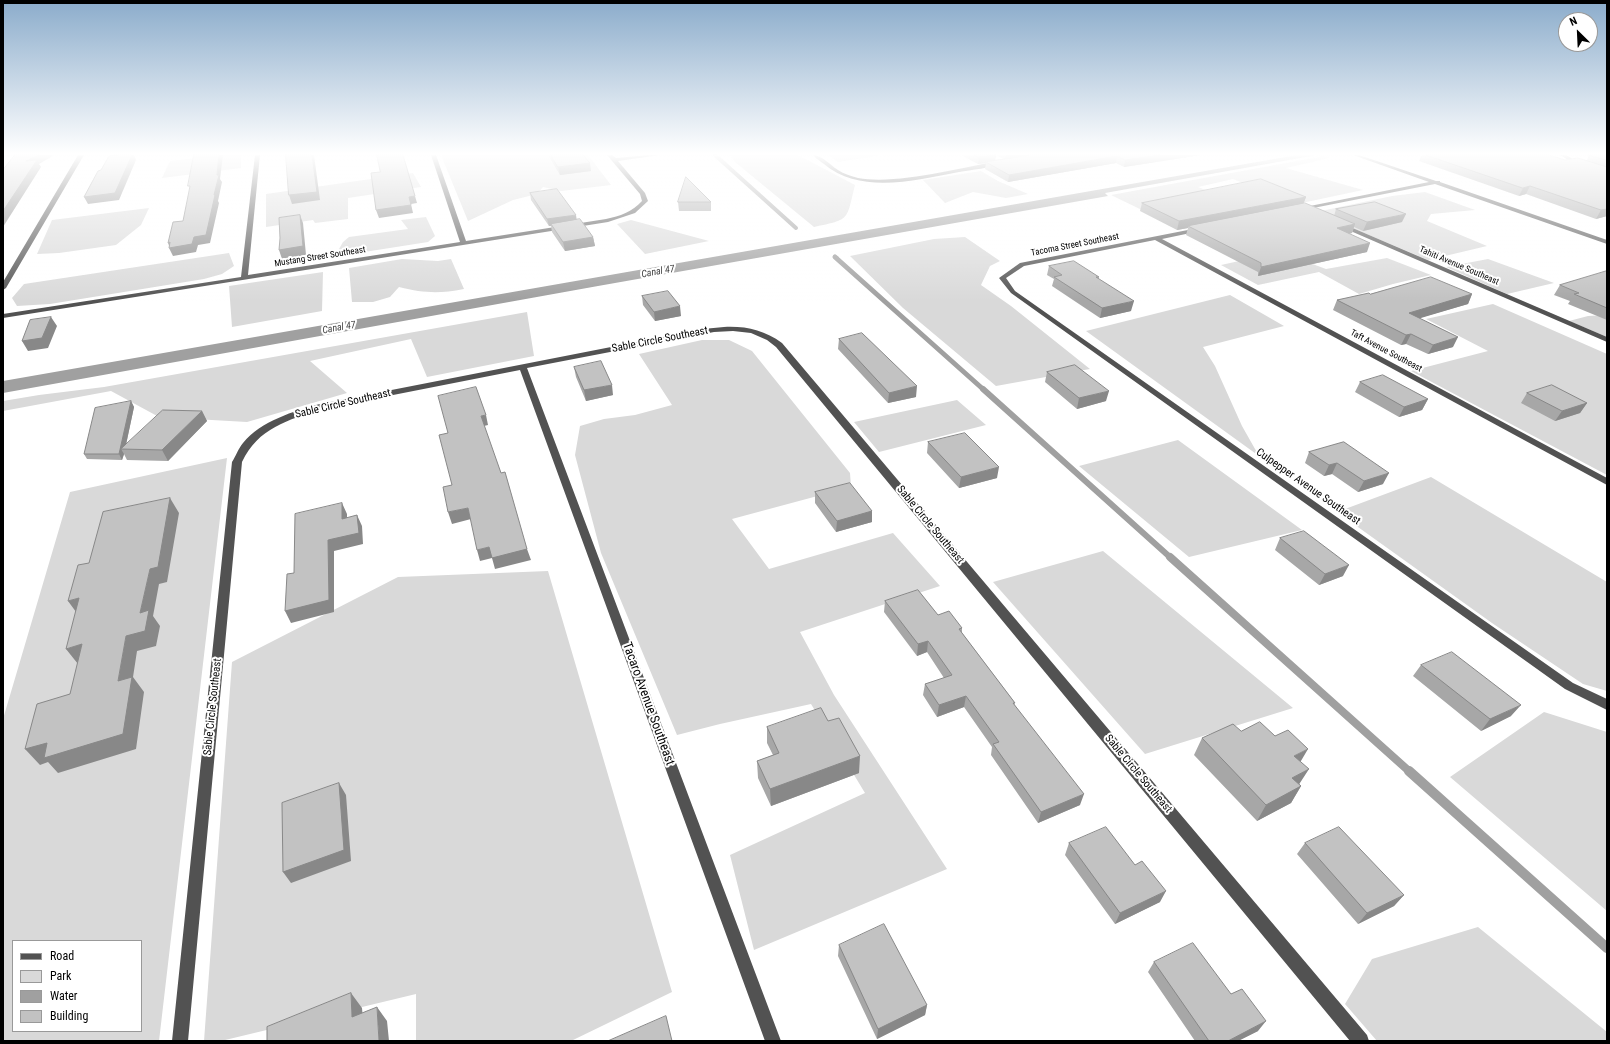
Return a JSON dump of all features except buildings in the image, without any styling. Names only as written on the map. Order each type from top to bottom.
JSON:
[{"type":"street","points":[[3,288],[52,204]]},
{"type":"street","points":[[244,278],[252,204]]},
{"type":"street","points":[[450,204],[464,244]]},
{"type":"street","name":"Mustang Street Southeast","points":[[3,316],[606,221],[627,216],[639,210],[643,204]]},
{"type":"street","points":[[1297,211],[1330,204]]},
{"type":"street","points":[[1501,204],[1605,240]]},
{"type":"street","points":[[1304,209],[1319,215]]},
{"type":"street","name":"Tahiti Avenue Southeast","points":[[1333,222],[1607,340]]},
{"type":"street","name":"Tacoma Street Southeast","points":[[1002,278],[1022,264],[1203,229]]},
{"type":"street","name":"Taft Avenue Southeast","points":[[1156,238],[1607,482]]},
{"type":"street","name":"Culpepper Avenue Southeast","points":[[1002,278],[1013,292],[1543,668],[1569,686],[1607,705]]},
{"type":"street","name":"Sable Circle Southeast","points":[[180,1041],[237,462],[247,444],[263,430],[289,417],[320,407],[703,331],[731,328],[752,330],[770,337],[779,345],[1361,1041]]},
{"type":"street","name":"Tacaro Avenue Southeast","points":[[523,367],[773,1041]]},
{"type":"green space","points":[[266,204],[348,204],[348,219],[315,223],[313,220],[266,227]]},
{"type":"green space","points":[[461,204],[505,204],[468,221]]},
{"type":"green space","points":[[786,204],[851,204],[848,212],[841,220],[814,227]]},
{"type":"green space","points":[[1129,204],[1240,204],[1248,207],[1177,227]]},
{"type":"green space","points":[[1355,204],[1458,204],[1475,210],[1431,214],[1427,221],[1487,246],[1428,260],[1324,216],[1321,211]]},
{"type":"green space","points":[[149,208],[141,225],[116,245],[59,253],[37,254],[52,220]]},
{"type":"green space","points":[[426,217],[435,236],[428,242],[345,255],[339,249],[343,242],[349,237],[408,229],[401,220]]},
{"type":"green space","points":[[631,220],[709,241],[645,254],[617,224]]},
{"type":"green space","points":[[965,237],[1000,261],[990,266],[981,285],[1011,306],[1090,369],[996,386],[903,308],[850,256],[934,239]]},
{"type":"green space","points":[[1280,252],[1326,269],[1387,258],[1431,275],[1359,294],[1319,272],[1258,285],[1221,265]]},
{"type":"green space","points":[[229,253],[234,266],[222,274],[204,279],[50,304],[17,306],[12,298],[24,284]]},
{"type":"green space","points":[[402,259],[438,261],[451,259],[464,289],[446,292],[431,292],[416,291],[399,287],[390,297],[373,302],[352,302],[349,268]]},
{"type":"green space","points":[[1488,259],[1554,283],[1507,294],[1446,267]]},
{"type":"green space","points":[[323,272],[322,311],[232,327],[229,286]]},
{"type":"green space","points":[[1230,295],[1284,326],[1203,347],[1215,366],[1242,426],[1259,456],[1086,331]]},
{"type":"green space","points":[[1493,304],[1607,354],[1607,475],[1411,371],[1488,351],[1426,319]]},
{"type":"green space","points":[[527,312],[534,356],[427,377],[411,339],[310,361],[347,393],[247,422],[159,417],[111,391],[3,411],[3,401],[104,387]]},
{"type":"green space","points":[[1607,315],[1607,337],[1569,321],[1588,316]]},
{"type":"green space","points":[[702,340],[729,340],[752,351],[850,473],[851,487],[732,519],[769,569],[893,533],[940,586],[800,632],[834,695],[947,869],[754,950],[730,855],[865,793],[811,704],[677,735],[601,553],[575,455],[580,426],[604,419],[635,415],[672,405],[639,354]]},
{"type":"green space","points":[[957,400],[986,425],[879,452],[854,422]]},
{"type":"green space","points":[[1178,440],[1302,530],[1189,557],[1079,466]]},
{"type":"green space","points":[[227,458],[159,1041],[3,1041],[3,719],[70,492]]},
{"type":"green space","points":[[1431,477],[1607,582],[1607,691],[1583,684],[1492,623],[1337,512]]},
{"type":"green space","points":[[1103,551],[1293,708],[1145,754],[993,582]]},
{"type":"green space","points":[[548,571],[672,992],[571,1041],[416,1041],[416,994],[221,1041],[204,1041],[232,662],[398,577]]},
{"type":"green space","points":[[1544,712],[1607,732],[1607,911],[1450,777]]},
{"type":"green space","points":[[1478,927],[1607,1032],[1607,1041],[1377,1041],[1345,1004],[1372,959]]},
{"type":"water","name":"Canal 47","points":[[1018,204],[1064,204],[3,393],[3,381]]},
{"type":"waterway","points":[[769,204],[796,228]]},
{"type":"waterway","points":[[837,258],[835,257],[984,390]]},
{"type":"waterway","points":[[983,389],[1171,558]]},
{"type":"waterway","points":[[1170,557],[1410,772]]},
{"type":"waterway","points":[[1409,771],[1607,948]]}]
